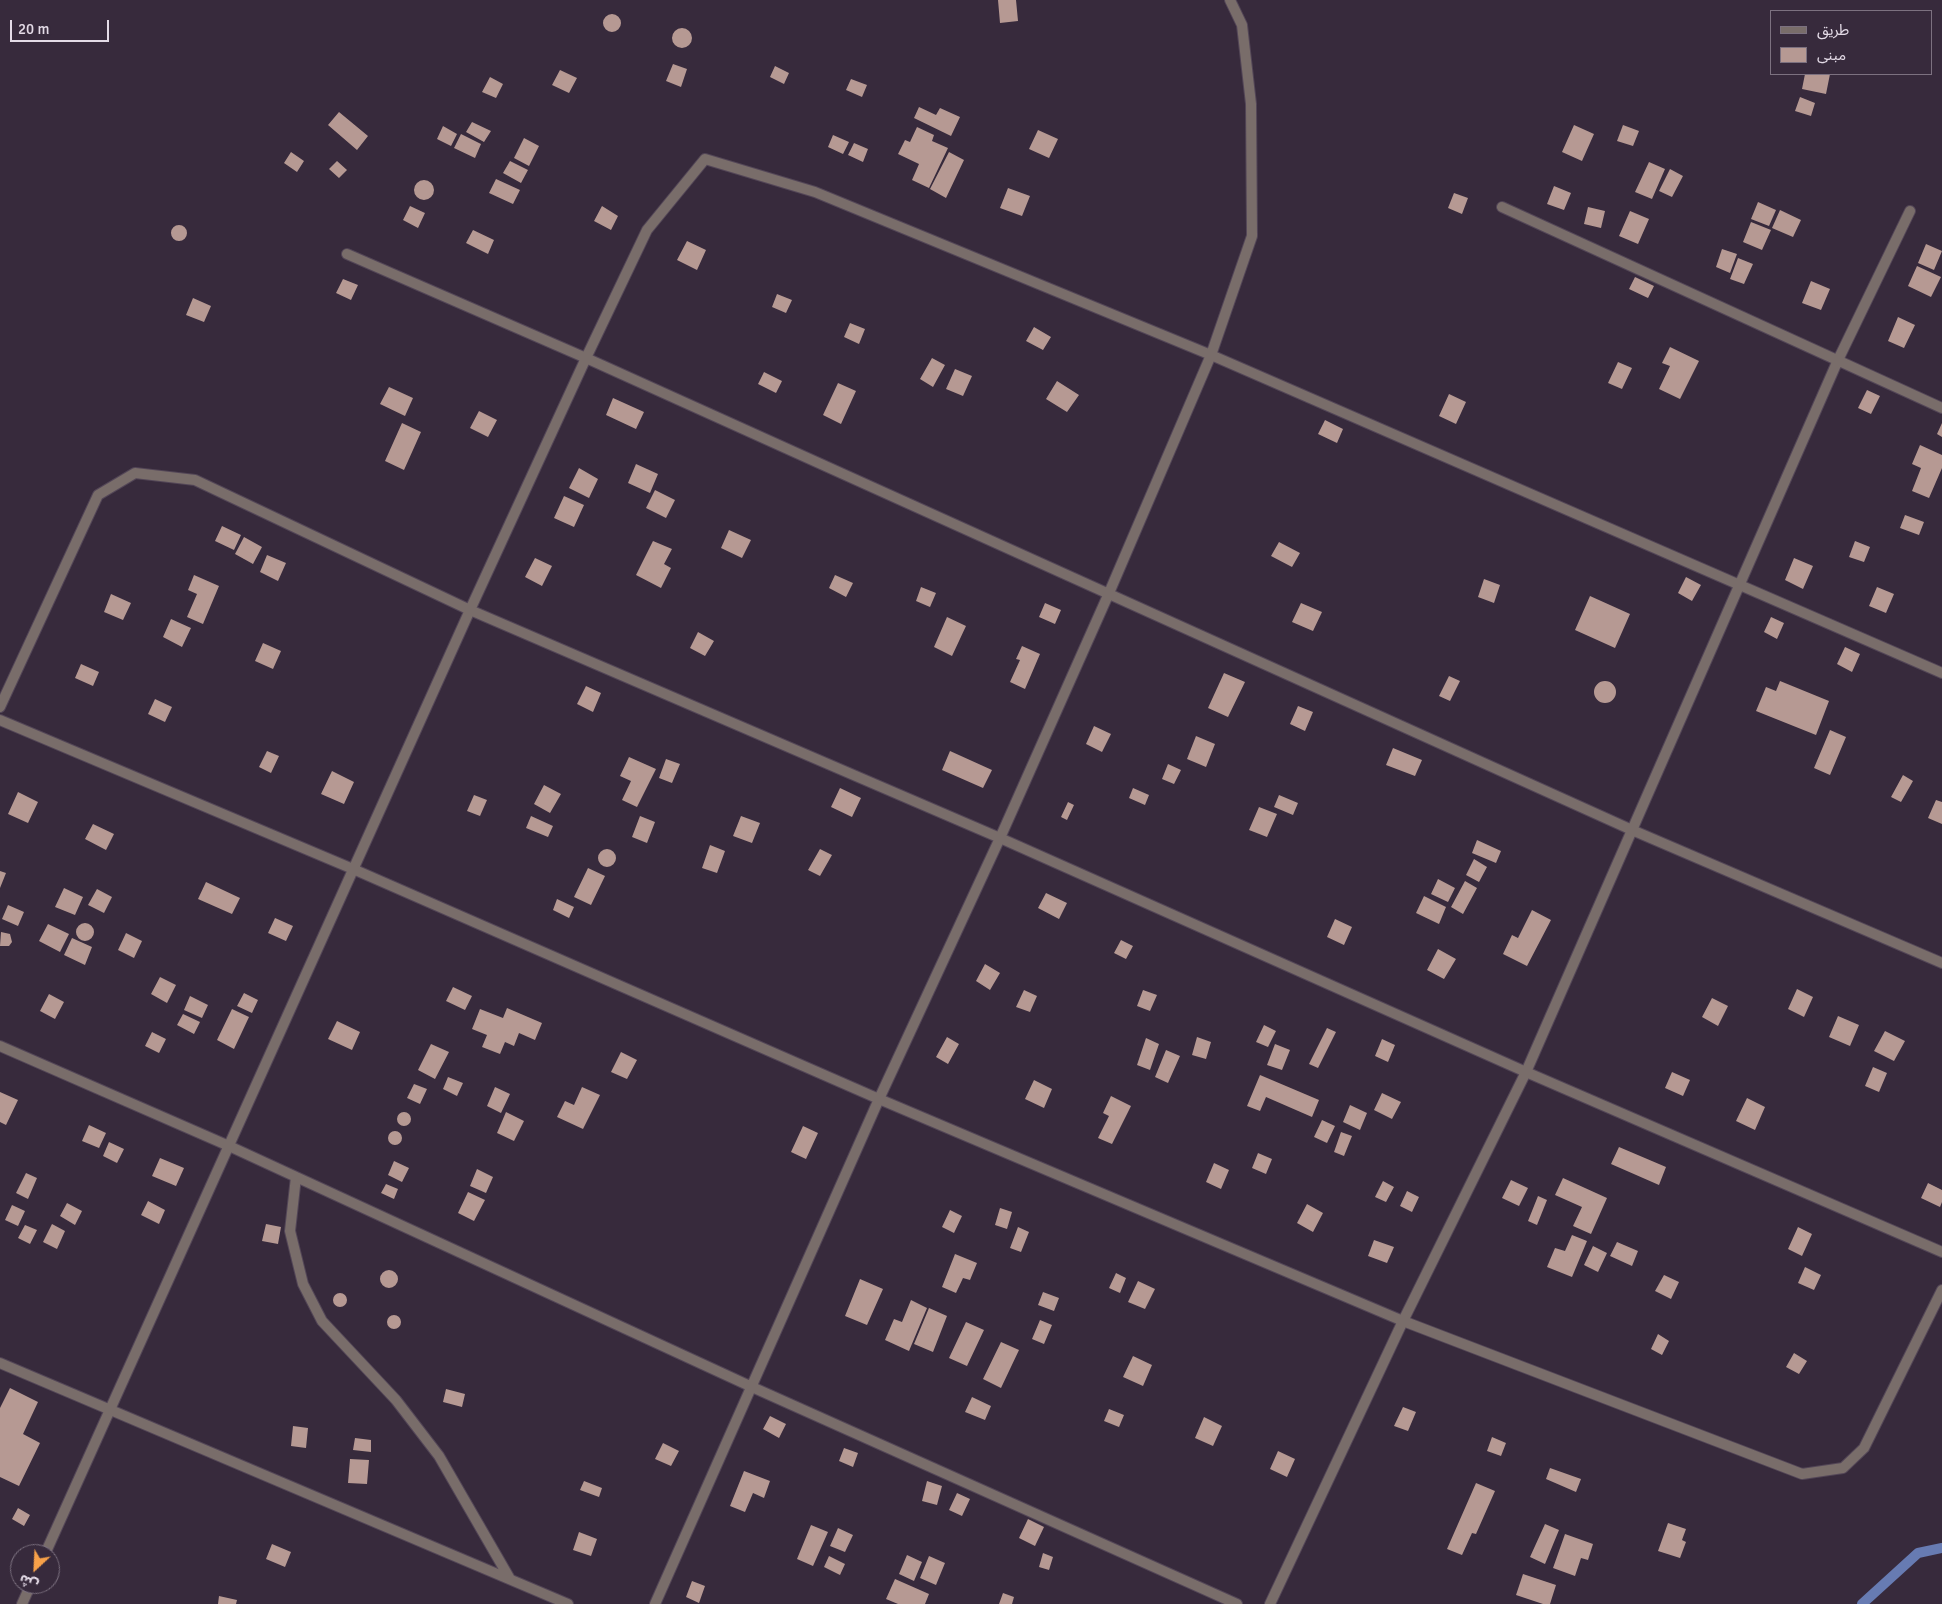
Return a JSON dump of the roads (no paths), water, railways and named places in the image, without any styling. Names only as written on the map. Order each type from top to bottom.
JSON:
[{"type":"street","points":[[654,1604],[880,1098],[1000,838],[1109,594],[1211,355],[1252,236],[1251,104],[1242,25],[1230,0]]},
{"type":"street","points":[[50,1544],[470,610],[586,358],[647,230],[705,159],[815,192],[1211,355],[1942,673]]},
{"type":"street","points":[[1502,207],[1942,408]]},
{"type":"street","points":[[1270,1604],[1403,1321],[1526,1072],[1838,360],[1910,211]]},
{"type":"street","points":[[347,254],[586,358],[1632,830],[1942,963]]},
{"type":"street","points":[[0,707],[4,685],[98,495],[135,473],[195,480],[470,610],[1000,838],[1526,1072],[1942,1252]]},
{"type":"street","points":[[0,720],[353,869],[880,1098],[1403,1321],[1802,1474],[1843,1468],[1864,1448],[1942,1290]]},
{"type":"street","points":[[0,1046],[229,1146],[752,1387],[1237,1604]]},
{"type":"street","points":[[296,1177],[290,1232],[303,1284],[322,1321],[396,1400],[438,1456],[510,1579]]},
{"type":"street","points":[[0,1363],[568,1604]]},
{"type":"waterway","points":[[1862,1604],[1918,1553],[1942,1548]]}]
